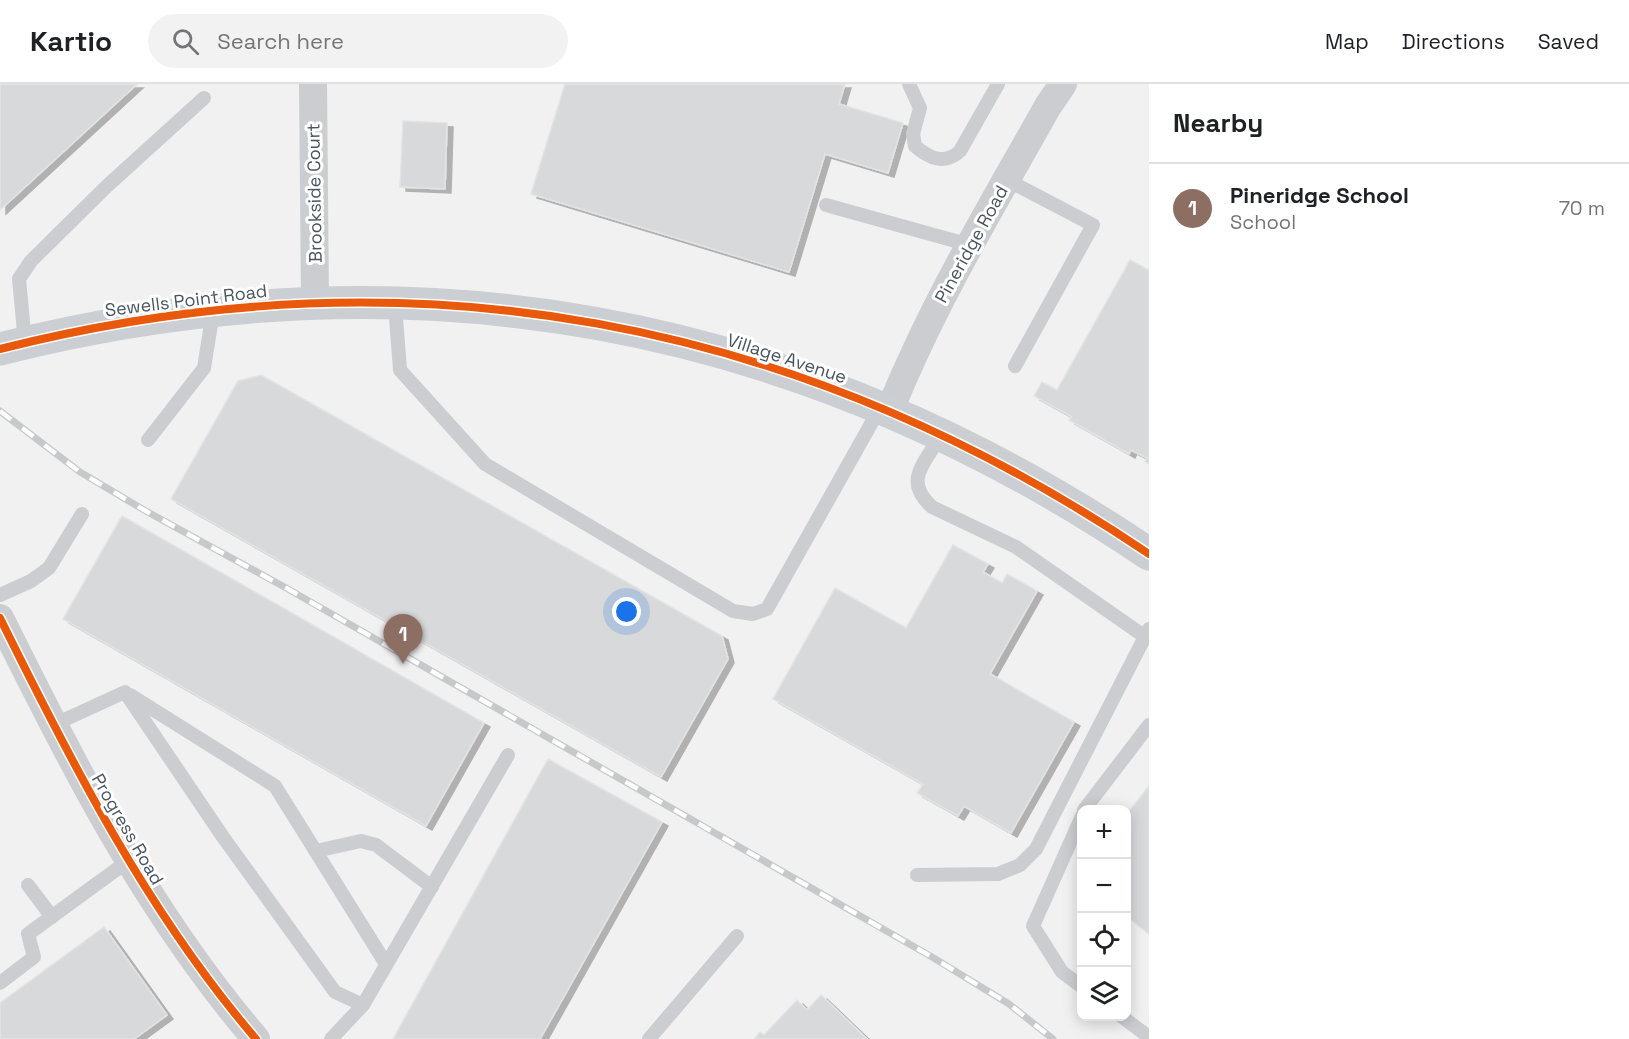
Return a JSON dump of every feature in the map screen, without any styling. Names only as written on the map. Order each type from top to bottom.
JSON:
[{"type":"street","name":"Brookside Court","points":[[314,84],[315,302]]},
{"type":"street","name":"Pineridge Road","points":[[885,408],[944,290],[1063,84]]},
{"type":"street","name":"Sewells Point Road","points":[[12,345],[85,328],[213,310],[315,302],[386,302]]},
{"type":"street","name":"Village Avenue","points":[[386,302],[541,315],[636,331],[729,353],[802,376],[885,408],[1027,477],[1090,514],[1149,554]]},
{"type":"street","name":"Progress Road","points":[[0,618],[53,725],[128,861],[190,953],[256,1039]]},
{"type":"lane","points":[[909,84],[920,108],[913,134],[915,146],[925,154],[942,160],[952,159],[960,152],[998,84]]},
{"type":"lane","points":[[12,345],[19,279],[30,261],[107,186],[204,98]]},
{"type":"lane","points":[[1007,180],[1093,225],[1015,366]]},
{"type":"lane","points":[[826,205],[970,245]]},
{"type":"lane","points":[[386,302],[400,370],[485,464],[733,610],[753,614],[767,609],[885,408]]},
{"type":"lane","points":[[148,440],[204,368],[213,310]]},
{"type":"lane","points":[[916,875],[998,874],[1020,865],[1036,849],[1147,633],[1016,547],[932,507],[922,498],[916,485],[918,474],[942,434]]},
{"type":"lane","points":[[0,595],[31,581],[49,568],[82,514]]},
{"type":"lane","points":[[53,725],[125,692]]},
{"type":"lane","points":[[125,692],[275,786],[386,964]]},
{"type":"lane","points":[[125,692],[223,837],[335,992],[363,1005]]},
{"type":"lane","points":[[1088,805],[1149,725]]},
{"type":"lane","points":[[331,1039],[363,1005],[508,755]]},
{"type":"lane","points":[[1077,827],[1033,926],[1062,972],[1077,983]]},
{"type":"lane","points":[[316,851],[361,841],[375,845],[432,887]]},
{"type":"lane","points":[[0,983],[34,957],[28,934],[128,861]]},
{"type":"lane","points":[[28,885],[51,917]]},
{"type":"lane","points":[[649,1039],[737,936]]},
{"type":"lane","points":[[1127,1021],[1149,1037]]},
{"type":"building","points":[[0,84],[137,84],[0,210]]},
{"type":"building","points":[[565,84],[845,84],[839,104],[903,123],[888,173],[825,154],[789,272],[531,194]]},
{"type":"building","points":[[403,121],[447,123],[445,189],[400,187]]},
{"type":"building","points":[[1130,260],[1149,270],[1149,464],[1145,462],[1147,458],[1131,450],[1129,454],[1069,420],[1072,417],[1034,396],[1042,382],[1057,390]]},
{"type":"building","points":[[261,375],[722,636],[728,659],[661,777],[171,499],[238,381]]},
{"type":"building","points":[[122,516],[484,723],[426,826],[63,619]]},
{"type":"building","points":[[953,545],[988,564],[983,572],[1002,583],[1007,574],[1037,591],[990,674],[1074,722],[1011,833],[964,806],[958,816],[917,793],[923,784],[773,699],[835,588],[906,628]]},
{"type":"building","points":[[548,759],[662,822],[540,1039],[393,1039]]},
{"type":"building","points":[[1149,786],[1149,934],[1131,920],[1131,809]]},
{"type":"building","points":[[104,927],[167,1015],[134,1039],[0,1039],[0,1003]]},
{"type":"building","points":[[821,995],[867,1039],[754,1039],[760,1032],[764,1035],[797,1000],[807,1010]]},
{"type":"railway","points":[[0,411],[80,472],[932,957],[1009,1004],[1053,1039]]},
{"type":"cycle path","points":[[0,349],[153,318],[304,304],[452,306],[597,324],[740,358],[879,407],[1016,473],[1149,554]]},
{"type":"cycle path","points":[[0,618],[115,837],[181,941],[256,1039]]},
{"type":"place","name":"Pineridge School","points":[[403,664]]}]
